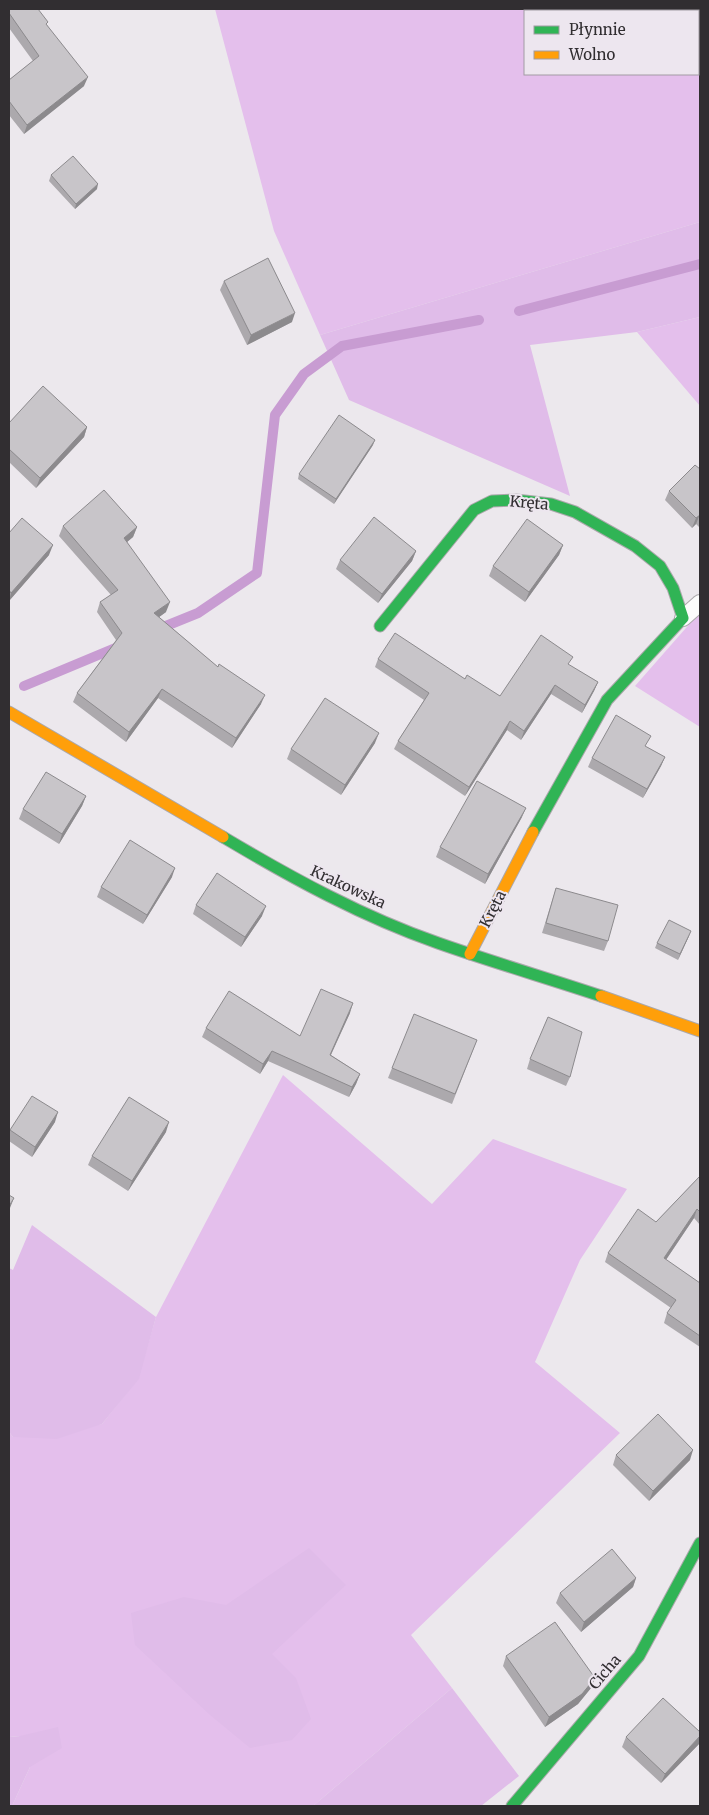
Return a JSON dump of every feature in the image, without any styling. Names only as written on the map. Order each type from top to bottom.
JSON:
[{"type":"street","name":"Kręta","points":[[380,626],[474,510],[492,501],[516,500],[551,504],[575,512],[636,546],[660,566],[673,588],[683,618],[607,700],[529,839],[470,954]]},
{"type":"street","name":"Krakowska","points":[[9,712],[284,873],[370,915],[437,943],[608,998],[700,1031]]},
{"type":"street","name":"Cicha","points":[[512,1806],[638,1656],[697,1552],[700,1543]]},
{"type":"lane","name":"Kręta","points":[[683,618],[700,603]]},
{"type":"shaded area","points":[[215,9],[700,9],[700,222],[320,335],[274,231]]},
{"type":"shaded area","points":[[700,222],[700,317],[637,332],[530,345],[570,496],[349,400],[320,335]]},
{"type":"shaded area","points":[[700,317],[700,406],[637,332]]},
{"type":"shaded area","points":[[700,612],[700,727],[635,686]]},
{"type":"shaded area","points":[[283,1075],[432,1204],[493,1139],[627,1189],[580,1260],[535,1362],[620,1433],[411,1635],[452,1688],[313,1806],[12,1806],[30,1767],[20,1736],[9,1737],[9,1432],[13,1437],[102,1424],[138,1379],[156,1317]]},
{"type":"shaded area","points":[[32,1225],[156,1317],[139,1379],[102,1424],[57,1439],[13,1437],[9,1432],[9,1268],[13,1270]]},
{"type":"shaded area","points":[[309,1548],[346,1585],[272,1654],[296,1678],[311,1719],[292,1740],[250,1748],[210,1715],[135,1645],[131,1613],[184,1597],[226,1605]]},
{"type":"shaded area","points":[[452,1688],[519,1776],[481,1806],[313,1806]]},
{"type":"shaded area","points":[[58,1727],[62,1748],[30,1767],[12,1806],[9,1806],[9,1737]]},
{"type":"building","points":[[9,9],[38,9],[48,22],[46,24],[88,77],[27,125],[9,101],[9,80],[39,56],[9,13]]},
{"type":"building","points":[[73,156],[98,184],[76,204],[51,175]]},
{"type":"building","points":[[268,258],[295,313],[251,335],[224,281]]},
{"type":"building","points":[[43,386],[87,427],[40,478],[9,449],[9,423]]},
{"type":"building","points":[[339,415],[375,440],[336,499],[299,474]]},
{"type":"building","points":[[695,465],[700,469],[700,515],[696,518],[669,491]]},
{"type":"building","points":[[104,490],[137,527],[124,538],[170,602],[154,613],[218,667],[219,664],[265,695],[236,738],[162,689],[129,732],[77,693],[122,633],[100,602],[118,590],[63,526]]},
{"type":"building","points":[[374,517],[416,551],[382,594],[340,560]]},
{"type":"building","points":[[22,518],[53,545],[11,593],[9,590],[9,533]]},
{"type":"building","points":[[527,519],[563,545],[529,592],[493,566]]},
{"type":"building","points":[[395,633],[465,679],[467,675],[500,696],[541,635],[573,657],[568,664],[598,682],[585,705],[555,685],[524,731],[510,721],[469,787],[398,741],[429,693],[378,659]]},
{"type":"building","points":[[325,698],[379,733],[345,785],[291,749]]},
{"type":"building","points":[[616,715],[651,736],[645,746],[665,757],[647,789],[592,758]]},
{"type":"building","points":[[46,772],[86,796],[62,834],[23,809]]},
{"type":"building","points":[[477,781],[526,808],[488,874],[440,847]]},
{"type":"building","points":[[130,840],[175,868],[147,915],[101,887]]},
{"type":"building","points":[[217,873],[266,906],[245,937],[196,905]]},
{"type":"building","points":[[556,888],[618,905],[608,941],[546,923]]},
{"type":"building","points":[[669,920],[691,931],[680,954],[657,943]]},
{"type":"building","points":[[321,989],[353,1003],[330,1055],[360,1074],[352,1087],[272,1051],[263,1064],[206,1028],[229,991],[300,1036]]},
{"type":"building","points":[[414,1014],[477,1040],[455,1094],[392,1068]]},
{"type":"building","points":[[548,1017],[582,1032],[570,1077],[530,1059]]},
{"type":"building","points":[[32,1096],[58,1112],[35,1147],[10,1130]]},
{"type":"building","points":[[129,1097],[169,1122],[132,1181],[92,1156]]},
{"type":"building","points":[[700,1176],[700,1212],[697,1209],[664,1258],[700,1283],[700,1336],[667,1313],[676,1300],[608,1253],[638,1209],[656,1222]]},
{"type":"building","points":[[9,1195],[14,1198],[9,1206]]},
{"type":"building","points":[[658,1414],[693,1450],[653,1491],[616,1455]]},
{"type":"building","points":[[612,1549],[636,1578],[584,1622],[560,1593]]},
{"type":"building","points":[[555,1622],[595,1678],[582,1694],[549,1717],[506,1656]]},
{"type":"building","points":[[663,1698],[700,1732],[700,1736],[665,1774],[626,1737]]},
{"type":"waterway","points":[[519,311],[700,264]]},
{"type":"waterway","points":[[156,630],[198,613],[257,573],[275,415],[304,374],[342,346],[479,320]]},
{"type":"waterway","points":[[24,686],[120,646]]},
{"type":"traffic: fast","points":[[380,626],[474,510],[492,501],[516,500],[551,504],[575,512],[635,546],[660,566],[673,588],[683,618],[607,700],[533,832]]},
{"type":"traffic: fast","points":[[223,837],[328,896],[410,933],[601,996]]},
{"type":"traffic: fast","points":[[512,1806],[639,1656],[700,1543]]},
{"type":"traffic: slow","points":[[9,712],[223,837]]},
{"type":"traffic: slow","points":[[470,954],[533,832]]},
{"type":"traffic: slow","points":[[601,996],[700,1031]]}]
